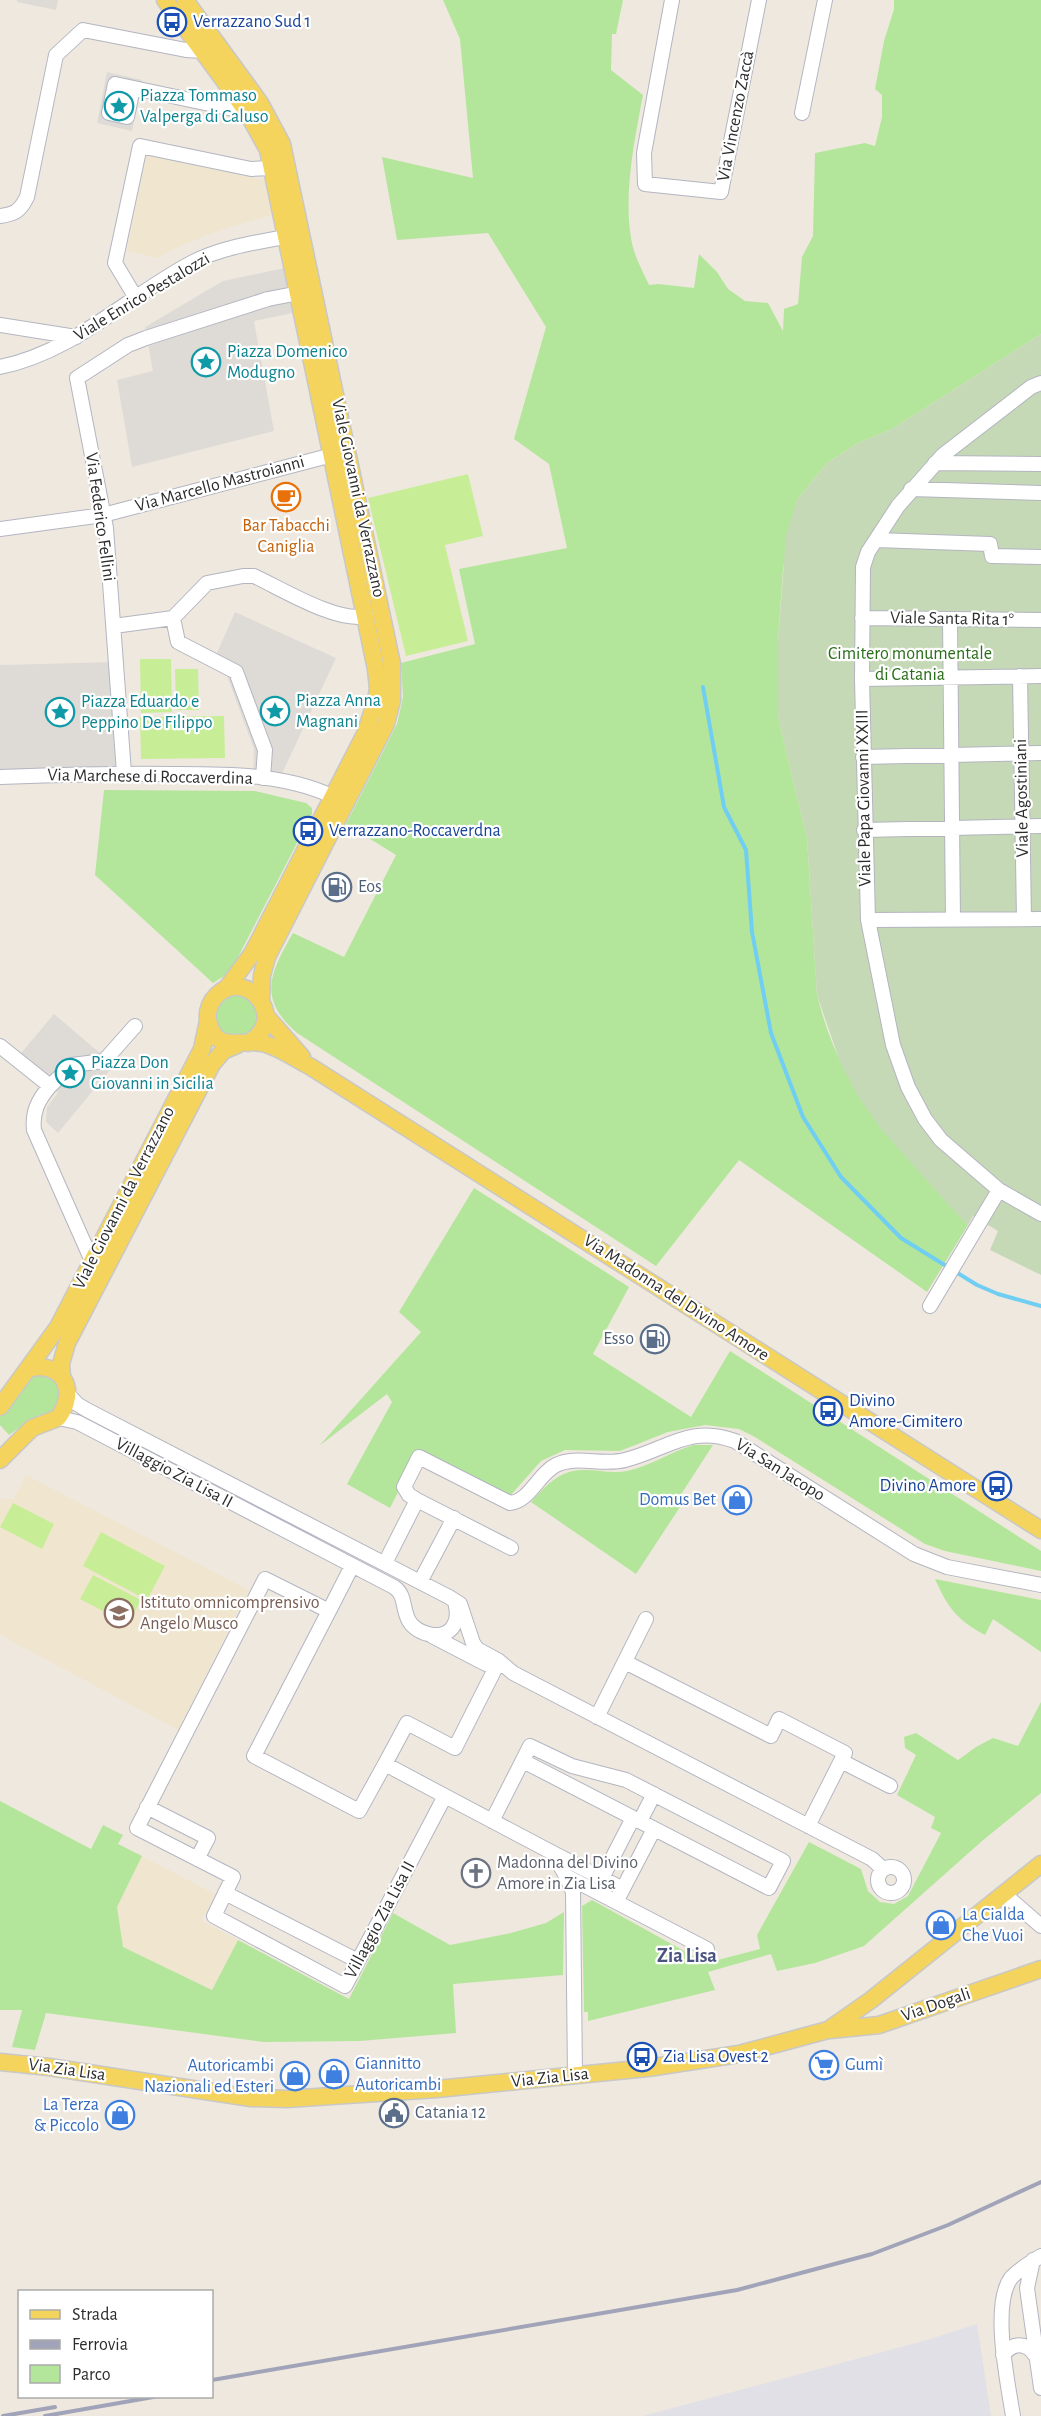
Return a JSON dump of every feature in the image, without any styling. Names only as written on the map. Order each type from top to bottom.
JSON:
[{"type":"main road","name":"Viale Giovanni da Verrazzano","points":[[165,0],[275,147],[272,168],[295,235],[299,293],[390,656],[393,681],[392,700],[386,724],[340,800],[284,909],[226,989]]},
{"type":"main road","name":"Viale Giovanni da Verrazzano","points":[[185,0],[260,103],[275,147],[340,453],[378,688],[365,734],[340,800]]},
{"type":"main road","name":"Viale Giovanni da Verrazzano","points":[[263,1008],[264,965],[284,909]]},
{"type":"main road","points":[[243,988],[253,992],[310,1067],[270,1046],[242,1044],[218,1038],[208,1021],[208,1011],[212,1002],[226,989],[243,988]]},
{"type":"main road","points":[[242,1044],[263,1029],[263,1008]]},
{"type":"main road","name":"Viale Giovanni da Verrazzano","points":[[0,1407],[58,1327],[202,1049],[208,1021]]},
{"type":"main road","name":"Viale Giovanni da Verrazzano","points":[[62,1376],[61,1364],[67,1343],[212,1064],[223,1051],[242,1044]]},
{"type":"main road","name":"Via Madonna del Divino Amore","points":[[310,1067],[1041,1530]]},
{"type":"main road","points":[[2,1460],[32,1428],[58,1418],[66,1406],[68,1394],[62,1376],[46,1367],[28,1369]]},
{"type":"main road","name":"Via Zia Lisa","points":[[0,2062],[49,2067],[251,2098],[287,2099],[437,2089],[575,2076],[739,2054],[828,2030],[859,2009],[1041,1864]]},
{"type":"main road","name":"Via Dogali","points":[[828,2030],[879,2025],[1041,1969]]},
{"type":"main road","points":[[859,2009],[879,2025]]},
{"type":"street","name":"Via Vincenzo Zaccà","points":[[672,0],[644,153],[645,184],[721,192],[759,0]]},
{"type":"street","points":[[802,113],[825,0]]},
{"type":"street","points":[[0,216],[14,214],[21,208],[27,197],[56,55],[83,30],[186,50],[203,51]]},
{"type":"street","points":[[136,88],[247,111]]},
{"type":"street","points":[[136,298],[115,263],[140,146],[251,169],[272,168]]},
{"type":"street","name":"Viale Enrico Pestalozzi","points":[[0,367],[50,351],[76,337],[179,270],[205,256],[236,246],[295,235]]},
{"type":"street","name":"Via Federico Fellini","points":[[124,773],[114,626],[103,515],[77,378],[128,345],[146,338],[268,299],[299,293]]},
{"type":"street","points":[[0,325],[76,337]]},
{"type":"street","name":"Viale Papa Giovanni XXIII","points":[[1036,385],[974,430],[935,463],[911,489],[876,540],[863,567],[861,679],[868,920],[893,1045],[908,1087],[925,1119],[941,1140],[999,1190],[1041,1214]]},
{"type":"street","name":"Via Marcello Mastroianni","points":[[0,530],[103,515],[340,453]]},
{"type":"street","points":[[935,463],[1041,464]]},
{"type":"street","points":[[911,489],[1041,492]]},
{"type":"street","points":[[876,540],[990,544],[992,556],[1041,557]]},
{"type":"street","points":[[114,626],[173,618],[207,583],[243,576],[254,576],[334,614],[355,619],[366,616]]},
{"type":"street","points":[[173,618],[178,642],[236,672],[265,750],[263,778]]},
{"type":"street","name":"Viale Santa Rita 1°","points":[[862,618],[1041,620]]},
{"type":"street","points":[[950,619],[953,920]]},
{"type":"street","name":"Viale Agostiniani","points":[[1020,676],[1024,919]]},
{"type":"street","points":[[861,679],[1041,676]]},
{"type":"street","points":[[863,757],[1041,753]]},
{"type":"street","name":"Via Marchese di Roccaverdina","points":[[0,777],[124,773],[226,774],[263,778],[307,787],[340,800]]},
{"type":"street","points":[[864,830],[1041,826]]},
{"type":"street","points":[[868,920],[1041,919]]},
{"type":"street","points":[[92,1261],[34,1130],[32,1118],[40,1099],[72,1065],[104,1061],[135,1026]]},
{"type":"street","points":[[0,1046],[50,1086]]},
{"type":"street","points":[[934,1301],[999,1190]]},
{"type":"street","points":[[68,1394],[77,1404],[87,1410],[454,1600],[463,1611],[473,1643],[497,1665],[872,1859],[883,1869]]},
{"type":"street","name":"Villaggio Zia Lisa II","points":[[58,1418],[77,1422],[400,1591],[409,1621],[413,1626],[497,1665]]},
{"type":"street","name":"Via San Jacopo","points":[[417,1500],[409,1495],[404,1486],[419,1457],[510,1503],[521,1500],[547,1471],[557,1464],[624,1460],[692,1436],[722,1436],[735,1441],[921,1557],[947,1567],[1041,1585]]},
{"type":"street","points":[[385,1563],[417,1500],[511,1548]]},
{"type":"street","points":[[420,1581],[454,1518]]},
{"type":"street","points":[[352,1566],[254,1756],[359,1811],[407,1724],[455,1748],[497,1665]]},
{"type":"street","name":"Villaggio Zia Lisa II","points":[[329,1611],[265,1579],[136,1828],[233,1877],[214,1916],[345,1986],[445,1796]]},
{"type":"street","points":[[432,1636],[444,1635],[454,1625],[456,1609],[454,1600]]},
{"type":"street","points":[[597,1717],[646,1619]]},
{"type":"street","points":[[624,1662],[771,1736],[779,1719],[845,1752],[808,1826]]},
{"type":"street","points":[[492,1821],[530,1746],[573,1766],[626,1780],[783,1861],[769,1888],[523,1761]]},
{"type":"street","points":[[841,1761],[890,1786]]},
{"type":"street","points":[[385,1764],[623,1889]]},
{"type":"street","points":[[602,1878],[654,1794]]},
{"type":"street","points":[[147,1807],[208,1838],[197,1859]]},
{"type":"street","points":[[616,1902],[654,1829]]},
{"type":"street","points":[[553,1853],[573,1892],[575,2076]]},
{"type":"street","points":[[566,1876],[707,1949]]},
{"type":"street","points":[[225,1893],[358,1961]]},
{"type":"street","points":[[1004,1894],[1041,1926]]},
{"type":"street","points":[[1013,2416],[1004,2355],[1002,2316],[1006,2288],[1011,2278],[1037,2258]]},
{"type":"street","points":[[1037,2258],[1027,2288],[1041,2388]]},
{"type":"street","points":[[1004,2355],[1008,2349],[1016,2345],[1023,2345],[1035,2355]]},
{"type":"shaded area","points":[[17,0],[58,0],[56,10],[17,2]]},
{"type":"shaded area","name":"Piazza Tommaso Valperga di Caluso","points":[[107,72],[142,80],[132,131],[97,123]]},
{"type":"shaded area","points":[[146,155],[265,180],[272,215],[221,230],[178,247],[158,258],[127,251]]},
{"type":"shaded area","name":"Piazza Domenico Modugno","points":[[294,266],[303,311],[254,321],[274,431],[132,467],[117,380],[153,371],[145,327],[223,281]]},
{"type":"shaded area","name":"Piazza Anna Magnani","points":[[235,612],[336,658],[279,780],[253,777],[254,749],[226,673],[216,655]]},
{"type":"shaded area","name":"Piazza Eduardo e Peppino De Filippo","points":[[116,662],[124,773],[0,777],[0,665]]},
{"type":"shaded area","name":"Piazza Don Giovanni in Sicilia","points":[[54,1014],[114,1065],[58,1133],[46,1122],[47,1107],[58,1093],[16,1059]]},
{"type":"shaded area","name":"Istituto omnicomprensivo Angelo Musco","points":[[26,1475],[249,1590],[178,1730],[0,1635],[0,1499],[13,1499]]},
{"type":"shaded area","points":[[142,1856],[215,1894],[202,1921],[238,1940],[212,1990],[123,1947],[117,1907]]},
{"type":"shaded area","points":[[977,2324],[991,2416],[643,2416],[927,2340]]},
{"type":"green space","points":[[443,0],[623,0],[616,34],[612,34],[611,70],[643,95],[630,173],[629,214],[634,251],[649,285],[694,288],[699,254],[717,272],[728,289],[745,301],[768,303],[783,331],[784,309],[798,304],[802,257],[813,236],[815,153],[865,143],[875,146],[882,117],[882,95],[875,89],[884,41],[894,9],[894,0],[1041,0],[1041,334],[892,429],[858,443],[827,463],[797,500],[783,569],[778,641],[778,717],[807,838],[817,995],[834,1048],[857,1092],[886,1132],[968,1225],[927,1292],[739,1160],[656,1266],[297,1033],[276,1008],[271,985],[278,961],[293,933],[344,957],[396,855],[346,824],[397,724],[403,697],[401,663],[475,644],[459,569],[567,548],[549,464],[514,439],[546,327],[488,233],[397,240],[382,157],[473,178],[460,39]]},
{"type":"green space","name":"Cimitero monumentale di Catania","points":[[1041,334],[1041,1275],[990,1250],[998,1231],[973,1216],[968,1225],[955,1212],[882,1130],[858,1096],[840,1062],[817,995],[807,838],[778,717],[778,641],[786,535],[797,500],[827,463],[858,443],[892,429]]},
{"type":"green space","points":[[468,474],[483,536],[445,545],[468,641],[406,656],[368,498]]},
{"type":"green space","points":[[140,659],[171,659],[172,712],[141,713]]},
{"type":"green space","points":[[175,669],[198,669],[199,710],[176,710]]},
{"type":"green space","points":[[224,716],[225,758],[141,759],[140,717]]},
{"type":"green space","points":[[104,790],[255,791],[306,803],[312,808],[312,814],[236,961],[224,976],[213,983],[95,875]]},
{"type":"green space","points":[[230,993],[252,997],[261,1018],[248,1037],[225,1036],[215,1024],[214,1009]]},
{"type":"green space","points":[[474,1188],[629,1287],[593,1354],[691,1417],[730,1351],[1041,1551],[1041,1571],[945,1551],[925,1544],[739,1429],[705,1425],[668,1432],[620,1451],[565,1450],[541,1461],[510,1496],[420,1449],[390,1508],[347,1484],[392,1402],[387,1394],[319,1446],[421,1332],[399,1312]]},
{"type":"green space","points":[[36,1374],[52,1377],[61,1389],[57,1407],[47,1414],[31,1419],[9,1435],[0,1425],[0,1414],[26,1380]]},
{"type":"green space","points":[[693,1445],[713,1445],[678,1499],[682,1504],[636,1574],[531,1502],[548,1484],[569,1472],[576,1470],[627,1471]]},
{"type":"green space","points":[[13,1503],[54,1524],[42,1549],[0,1527]]},
{"type":"green space","points":[[101,1532],[165,1566],[147,1600],[83,1566]]},
{"type":"green space","points":[[93,1575],[141,1600],[128,1624],[80,1599]]},
{"type":"green space","points":[[935,1579],[1041,1600],[1041,1652],[993,1619],[985,1635],[967,1624],[949,1606]]},
{"type":"green space","points":[[1041,1702],[1041,1793],[982,1841],[864,1946],[815,1963],[777,1971],[771,1954],[708,1972],[715,1990],[588,2021],[588,2012],[584,2012],[582,1906],[592,1900],[706,1963],[760,1949],[757,1935],[809,1842],[861,1869],[868,1891],[880,1902],[894,1904],[908,1896],[941,1833],[931,1828],[935,1817],[897,1795],[916,1755],[905,1748],[904,1737],[916,1733],[958,1760],[993,1738],[1018,1746]]},
{"type":"green space","points":[[0,1801],[91,1849],[103,1825],[123,1835],[118,1844],[142,1856],[117,1907],[123,1947],[212,1990],[238,1940],[349,1999],[393,1913],[450,1945],[511,1933],[546,1923],[564,1912],[563,1975],[453,1984],[456,2033],[360,2041],[264,2042],[46,2013],[35,2050],[12,2047],[22,2010],[0,2010]]},
{"type":"waterway","points":[[703,687],[724,807],[746,850],[752,932],[771,1033],[803,1117],[841,1177],[901,1238],[977,1285],[998,1294],[1041,1306]]},
{"type":"railway","points":[[213,2380],[737,2290],[872,2254],[948,2225],[1041,2182]]},
{"type":"railway","points":[[45,2416],[148,2398]]},
{"type":"railway","points":[[3,2416],[55,2407]]},
{"type":"place","name":"Verrazzano Sud 1","points":[[172,22]]},
{"type":"place","name":"Piazza Tommaso Valperga di Caluso","points":[[119,106]]},
{"type":"place","name":"Piazza Domenico Modugno","points":[[206,362]]},
{"type":"place","name":"Bar Tabacchi Caniglia","points":[[286,497]]},
{"type":"place","name":"Piazza Anna Magnani","points":[[275,711]]},
{"type":"place","name":"Piazza Eduardo e Peppino De Filippo","points":[[60,712]]},
{"type":"place","name":"Verrazzano-Roccaverdna","points":[[308,831]]},
{"type":"place","name":"Eos","points":[[337,887]]},
{"type":"place","name":"Piazza Don Giovanni in Sicilia","points":[[70,1073]]},
{"type":"place","name":"Esso","points":[[655,1339]]},
{"type":"place","name":"Divino Amore-Cimitero","points":[[828,1411]]},
{"type":"place","name":"Divino Amore","points":[[997,1486]]},
{"type":"place","name":"Domus Bet","points":[[737,1500]]},
{"type":"place","name":"Istituto omnicomprensivo Angelo Musco","points":[[119,1613]]},
{"type":"place","name":"Madonna del Divino Amore in Zia Lisa","points":[[476,1873]]},
{"type":"place","name":"La Cialda Che Vuoi","points":[[941,1925]]},
{"type":"place","name":"Zia Lisa Ovest 2","points":[[642,2057]]},
{"type":"place","name":"Gumì","points":[[824,2065]]},
{"type":"place","name":"Giannitto Autoricambi","points":[[334,2074]]},
{"type":"place","name":"Autoricambi Nazionali ed Esteri","points":[[295,2076]]},
{"type":"place","name":"Catania 12","points":[[394,2113]]},
{"type":"place","name":"La Terza & Piccolo","points":[[120,2115]]},
{"type":"district","name":"Zia Lisa","points":[[687,1956]]}]
